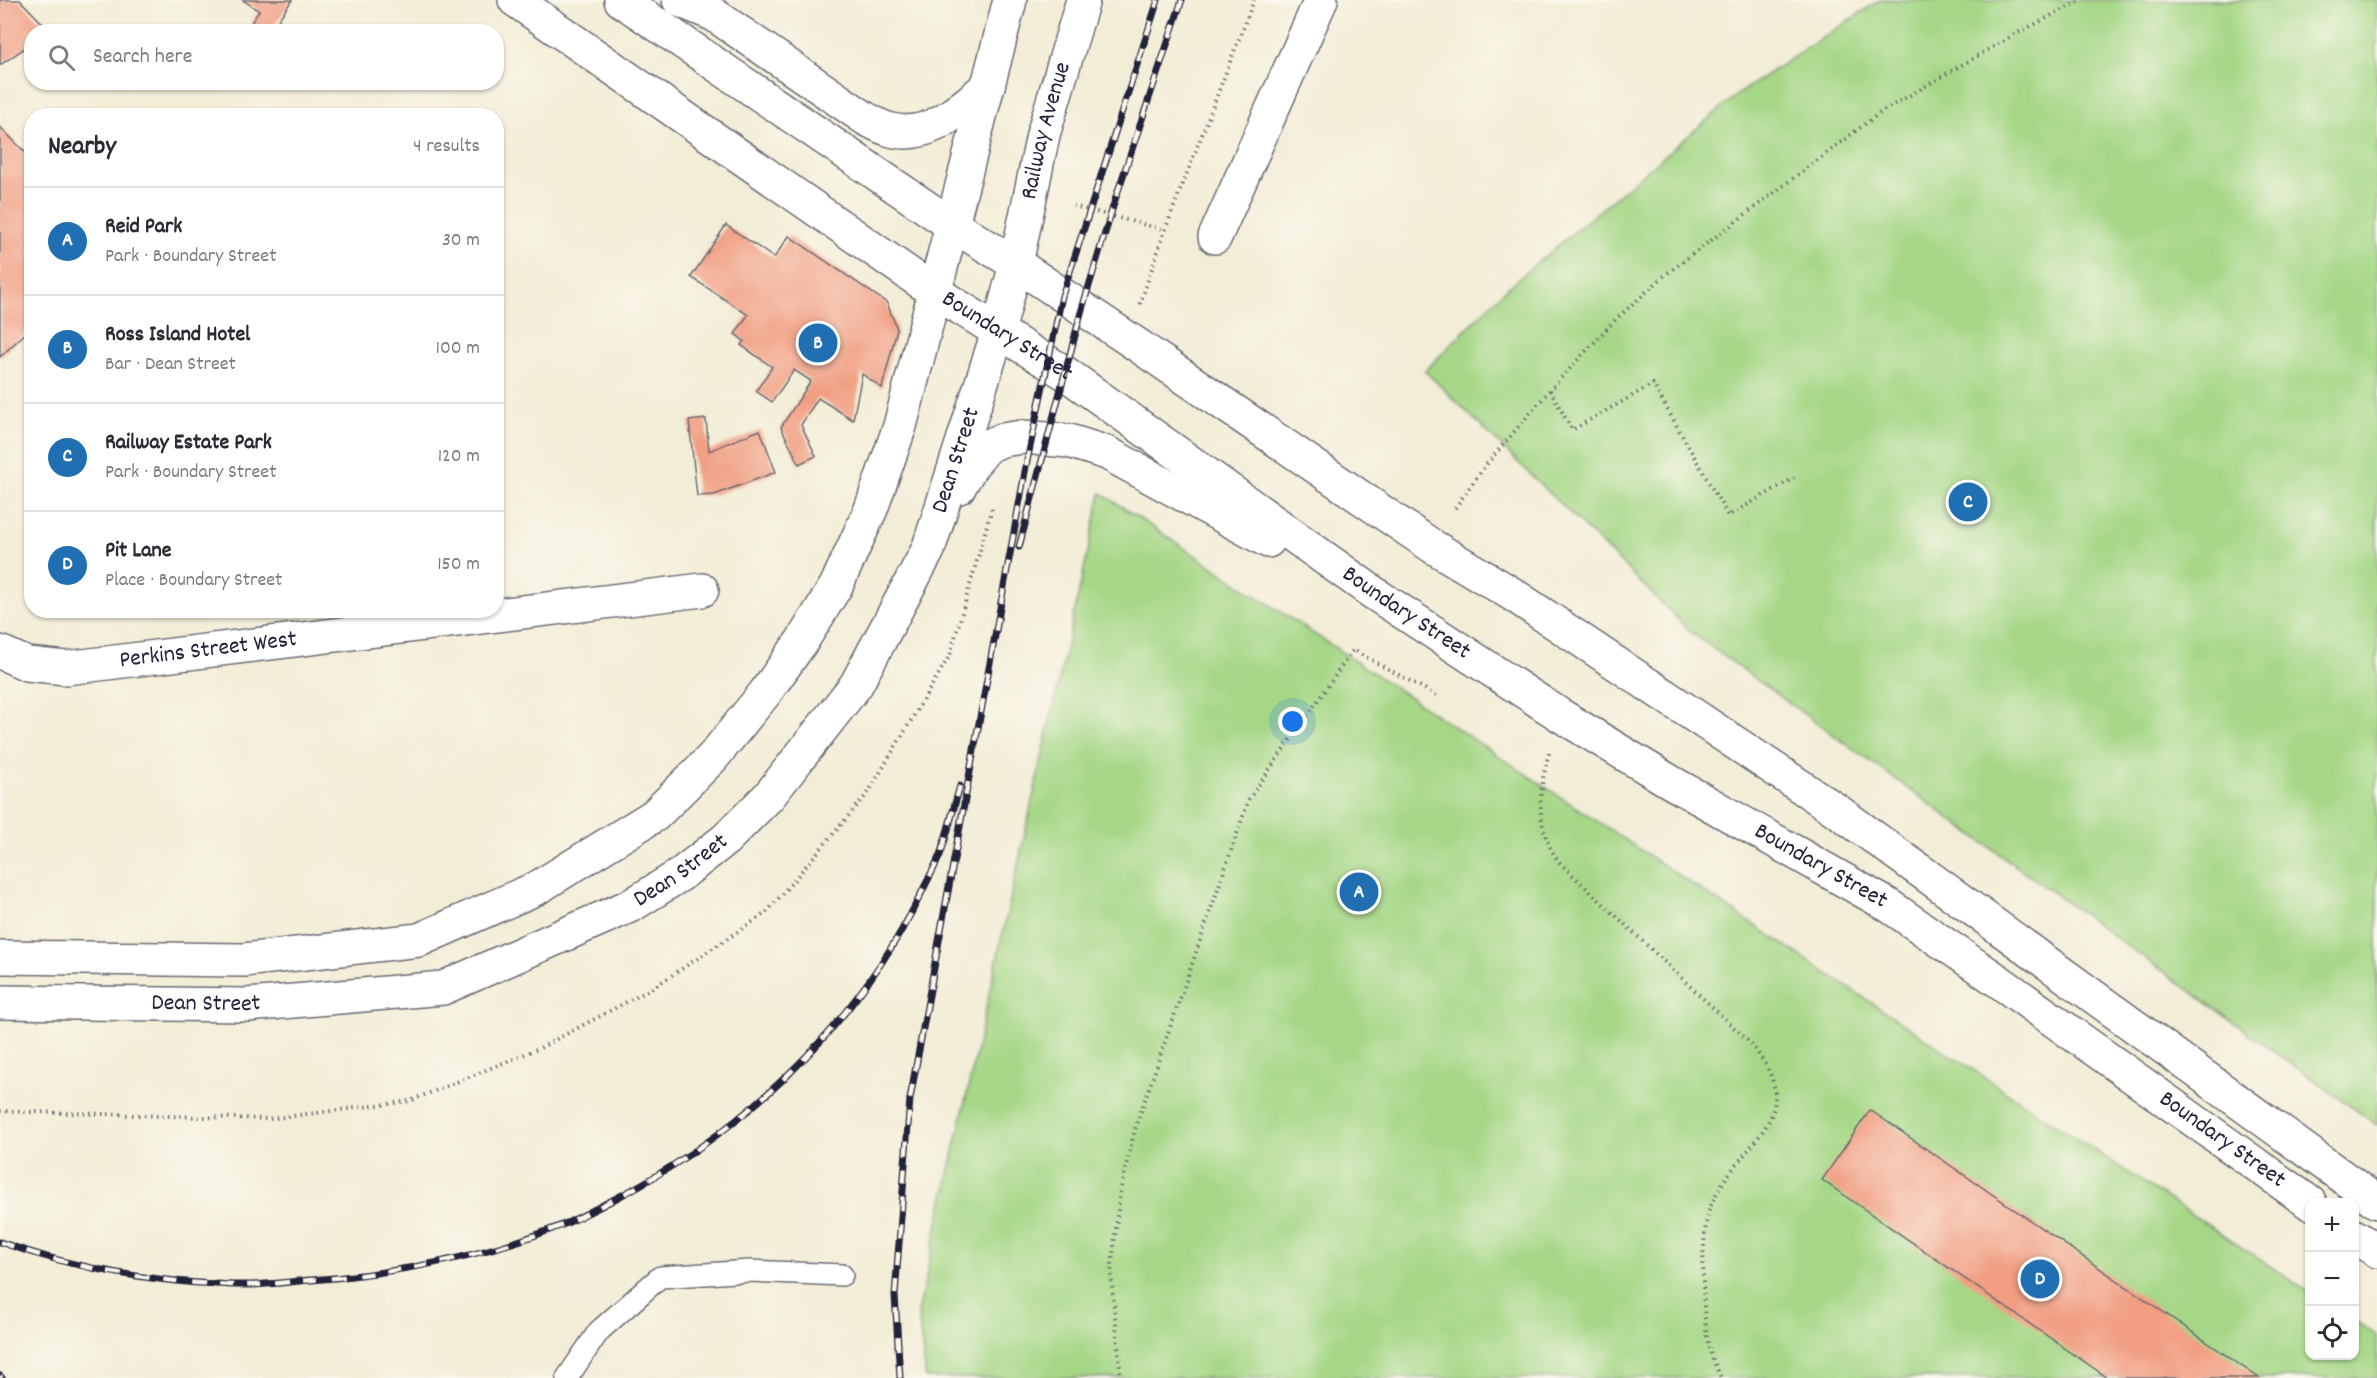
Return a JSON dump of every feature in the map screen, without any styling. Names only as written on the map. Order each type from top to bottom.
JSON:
[{"type":"main road","name":"Boundary Street","points":[[515,0],[936,292],[1065,373],[1417,621],[1560,715],[1669,781],[1888,905],[2016,993],[2305,1199]]},
{"type":"main road","name":"Boundary Street","points":[[621,0],[952,225],[1016,264],[1130,340],[1432,546],[1512,594],[1636,675],[1839,812],[2377,1202]]},
{"type":"main road","points":[[679,0],[713,14],[866,119],[888,129],[908,132],[939,124],[987,86]]},
{"type":"main road","points":[[952,225],[1010,0]]},
{"type":"main road","name":"Railway Avenue","points":[[1016,264],[1043,135],[1083,0]]},
{"type":"main road","points":[[1215,237],[1321,0]]},
{"type":"main road","name":"Dean Street","points":[[0,957],[243,960],[419,940],[537,888],[656,815],[713,757],[765,693],[802,641],[836,586],[871,509],[900,426],[952,225]]},
{"type":"main road","name":"Dean Street","points":[[0,1002],[247,1005],[443,988],[632,905],[680,875],[726,839],[769,796],[856,685],[927,550],[998,332],[1016,264]]},
{"type":"main road","points":[[937,522],[972,465],[988,446],[1002,440],[1022,437],[1070,441],[1107,453],[1417,621]]},
{"type":"main road","name":"Perkins Street West","points":[[504,614],[702,590]]},
{"type":"main road","name":"Perkins Street West","points":[[0,652],[27,664],[66,668],[474,618]]},
{"type":"main road","points":[[2359,1239],[2377,1251]]},
{"type":"lane","points":[[567,1378],[599,1331],[660,1276],[750,1271],[842,1275]]},
{"type":"path","points":[[1130,340],[1165,230],[1254,0]]},
{"type":"path","points":[[1455,507],[1485,466],[1550,390],[1613,322],[1665,275],[1881,112],[2010,37],[2082,0]]},
{"type":"path","points":[[1073,206],[1165,230]]},
{"type":"path","points":[[1550,390],[1572,430],[1653,384],[1728,516],[1794,478]]},
{"type":"path","points":[[1121,1378],[1111,1273],[1120,1191],[1135,1129],[1249,799],[1353,650],[1436,695]]},
{"type":"path","points":[[1560,715],[1545,768],[1541,795],[1541,813],[1548,847],[1559,862],[1747,1040],[1757,1052],[1772,1079],[1775,1108],[1767,1126],[1717,1192],[1709,1209],[1705,1228],[1706,1327],[1710,1350],[1721,1378]]},
{"type":"green space","points":[[1880,0],[2377,0],[2377,1125],[1693,634],[1425,371],[1504,291],[1739,93]]},
{"type":"green space","points":[[1101,493],[2305,1289],[2305,1360],[2359,1360],[2359,1324],[2377,1336],[2377,1378],[926,1378],[918,1313]]},
{"type":"building","points":[[0,0],[20,0],[43,24],[24,24],[24,48],[0,65]]},
{"type":"building","points":[[243,0],[292,0],[276,24],[251,23],[259,11]]},
{"type":"building","points":[[0,127],[24,151],[24,334],[0,357]]},
{"type":"building","points":[[726,225],[774,258],[789,236],[887,303],[897,329],[882,388],[862,374],[853,420],[818,398],[801,425],[816,456],[799,464],[781,427],[811,381],[794,370],[772,402],[756,391],[772,367],[741,345],[744,341],[735,334],[748,315],[691,277]]},
{"type":"building","points":[[706,419],[709,451],[760,430],[776,472],[714,495],[697,496],[689,421]]},
{"type":"building","points":[[1870,1110],[2259,1378],[2108,1378],[1822,1180]]},
{"type":"railway","points":[[900,1378],[895,1295],[910,1099],[1027,461],[1062,296],[1158,0]]},
{"type":"railway","points":[[1019,547],[1082,309],[1115,200],[1182,0]]},
{"type":"railway","points":[[0,1242],[57,1260],[115,1272],[174,1281],[253,1285],[343,1277],[441,1262],[537,1235],[578,1218],[657,1175],[704,1145],[747,1111],[826,1035],[861,992],[892,946],[919,898],[940,855],[960,786]]},
{"type":"place","name":"Ross Island Hotel","points":[[818,343]]},
{"type":"place","name":"Railway Estate Park","points":[[1968,502]]},
{"type":"place","name":"Reid Park","points":[[1359,892]]},
{"type":"place","name":"Pit Lane","points":[[2040,1279]]}]
